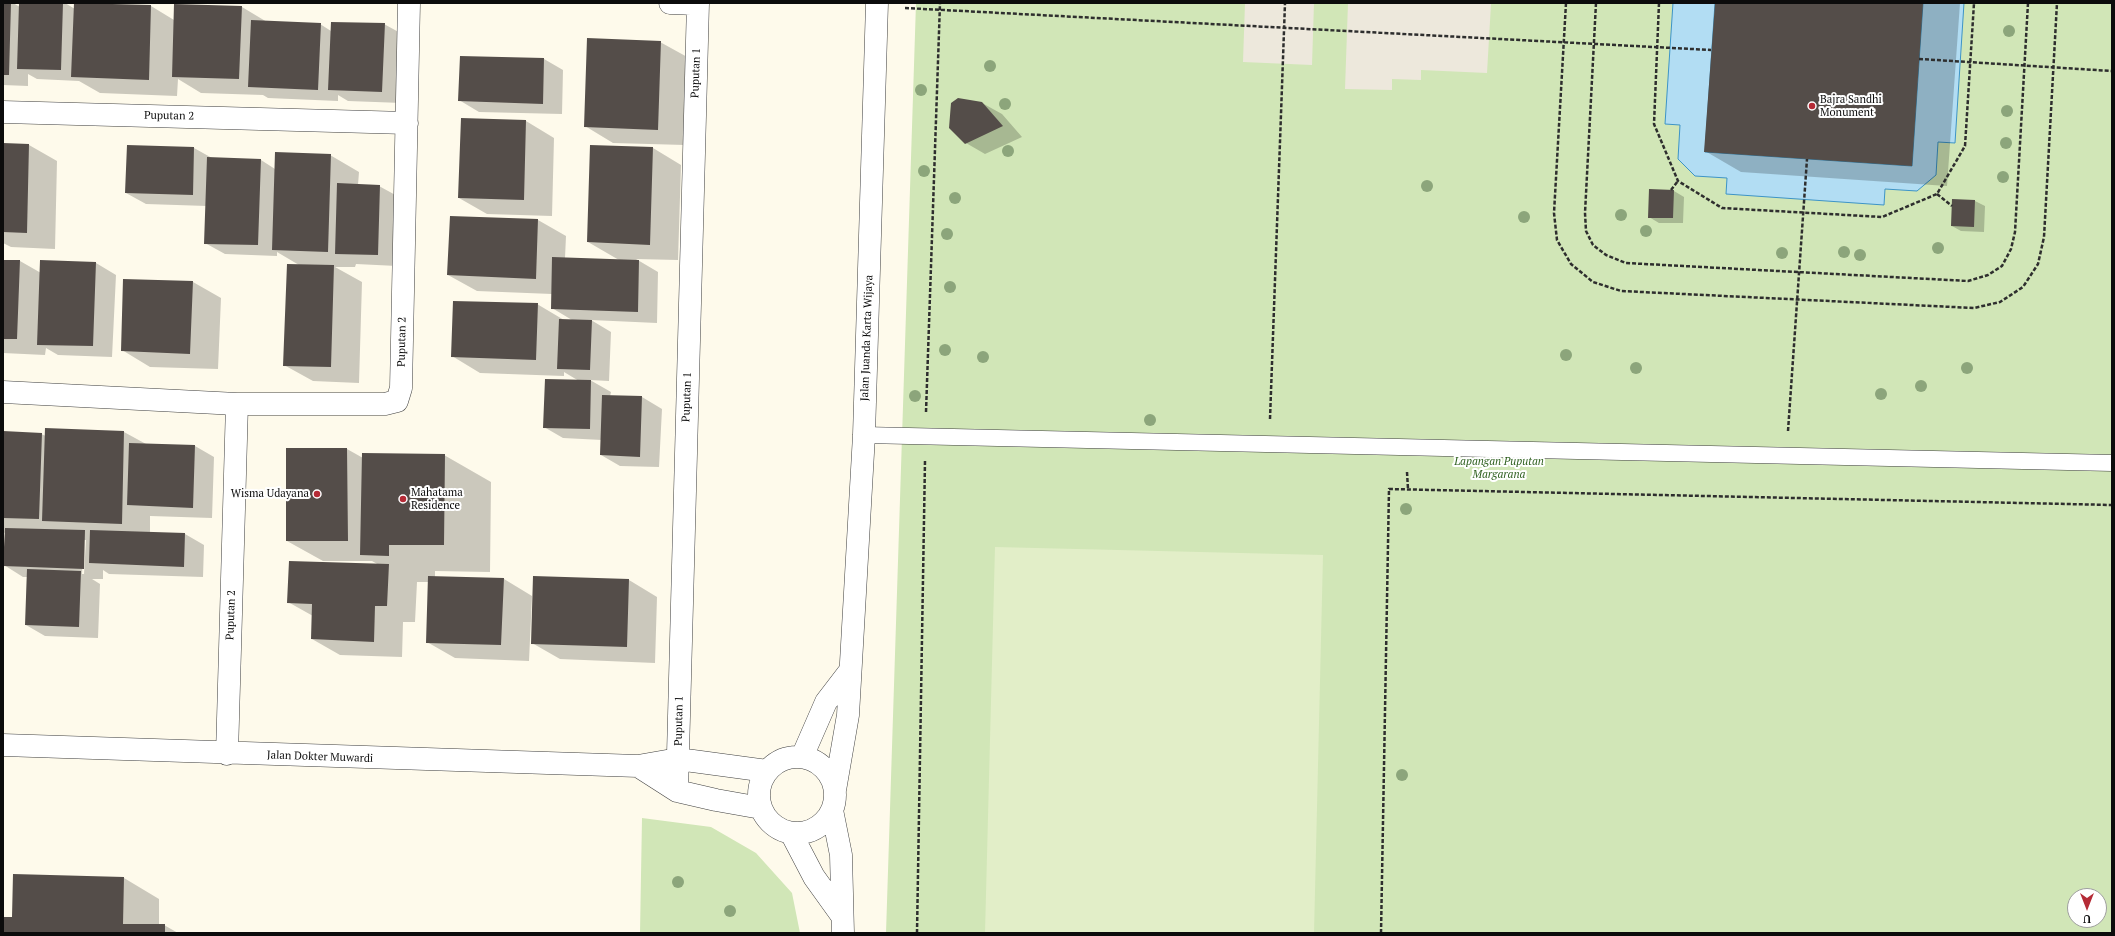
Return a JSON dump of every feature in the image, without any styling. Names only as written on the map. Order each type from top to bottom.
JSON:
[{"type":"street","name":"Puputan 2","points":[[3,392],[237,404],[384,404],[397,401],[401,388],[409,3]]},
{"type":"street","points":[[670,3],[698,3]]},
{"type":"street","name":"Puputan 1","points":[[677,791],[698,3]]},
{"type":"street","name":"Jalan Juanda Karta Wijaya","points":[[842,925],[841,855],[834,800],[848,715],[849,672],[864,435],[877,5]]},
{"type":"street","name":"Puputan 2","points":[[3,112],[406,123]]},
{"type":"street","name":"Puputan 2","points":[[227,754],[237,404]]},
{"type":"street","points":[[802,757],[826,702],[849,672]]},
{"type":"street","name":"Jalan Dokter Muwardi","points":[[3,745],[227,754],[638,766],[678,759],[767,771]]},
{"type":"street","points":[[789,757],[802,757],[816,762],[827,770],[834,800],[820,826],[811,831],[791,833],[772,824],[761,808],[759,789],[767,771],[776,762],[789,757]]},
{"type":"street","points":[[638,766],[677,791],[761,808]]},
{"type":"street","name":"Jalan Juanda Karta Wijaya","points":[[791,833],[842,925]]},
{"type":"lane","points":[[864,435],[2112,463]]},
{"type":"path","points":[[917,933],[926,436],[940,3]]},
{"type":"path","points":[[1269,444],[1285,3]]},
{"type":"path","points":[[1566,3],[1554,213],[1557,240],[1571,264],[1593,282],[1621,290],[1974,308],[2000,302],[2023,287],[2038,264],[2044,237],[2057,3]]},
{"type":"path","points":[[1596,3],[1585,213],[1586,231],[1593,245],[1606,255],[1626,263],[1968,281],[1988,275],[2002,266],[2011,250],[2014,232],[2028,3]]},
{"type":"path","points":[[1659,3],[1654,124],[1678,181],[1722,208],[1882,217],[1937,194],[1965,146],[1974,3]]},
{"type":"path","points":[[877,5],[940,10],[1711,50]]},
{"type":"path","points":[[1919,59],[1960,63],[2112,71]]},
{"type":"path","points":[[1787,456],[1807,159]]},
{"type":"path","points":[[1671,190],[1678,181]]},
{"type":"path","points":[[1937,194],[1952,206]]},
{"type":"path","points":[[1381,933],[1389,489],[2112,505]]},
{"type":"green space","name":"Lapangan Puputan Margarana","points":[[916,3],[2112,3],[2112,933],[886,933]]},
{"type":"green space","points":[[995,547],[1323,555],[1314,933],[985,933]]},
{"type":"green space","points":[[642,818],[711,827],[756,853],[792,893],[800,933],[640,933]]},
{"type":"shaded area","points":[[1245,3],[1314,3],[1312,65],[1243,62]]},
{"type":"shaded area","points":[[1348,3],[1491,4],[1487,73],[1421,70],[1421,80],[1392,79],[1392,90],[1345,89]]},
{"type":"water","points":[[1673,3],[1715,3],[1705,152],[1912,166],[1923,3],[1964,3],[1955,143],[1938,142],[1936,175],[1917,191],[1885,189],[1884,205],[1726,194],[1727,178],[1695,176],[1678,159],[1680,125],[1665,124]]},
{"type":"building","points":[[3,3],[11,3],[9,75],[3,75]]},
{"type":"building","points":[[19,3],[63,3],[61,70],[17,69]]},
{"type":"building","points":[[74,3],[151,5],[149,80],[71,77]]},
{"type":"building","name":"Bajra Sandhi Monument","points":[[1715,3],[1923,3],[1912,166],[1704,152]]},
{"type":"building","points":[[174,4],[242,6],[239,79],[172,77]]},
{"type":"building","points":[[251,20],[321,23],[318,90],[248,87]]},
{"type":"building","points":[[331,22],[385,23],[382,92],[328,90]]},
{"type":"building","points":[[587,38],[661,41],[658,130],[584,127]]},
{"type":"building","points":[[460,56],[544,58],[543,104],[458,101]]},
{"type":"building","points":[[958,98],[982,102],[1003,126],[965,144],[949,128],[951,103]]},
{"type":"building","points":[[461,118],[526,120],[524,200],[458,198]]},
{"type":"building","points":[[3,143],[29,144],[27,233],[3,232]]},
{"type":"building","points":[[127,145],[194,147],[193,195],[125,193]]},
{"type":"building","points":[[590,145],[653,147],[650,245],[587,242]]},
{"type":"building","points":[[275,152],[331,154],[328,252],[272,250]]},
{"type":"building","points":[[207,157],[261,159],[258,245],[204,244]]},
{"type":"building","points":[[337,183],[380,185],[378,255],[335,254]]},
{"type":"building","points":[[1649,189],[1674,190],[1673,218],[1648,218]]},
{"type":"building","points":[[1952,199],[1975,200],[1974,227],[1951,226]]},
{"type":"building","points":[[450,216],[538,219],[536,279],[447,275]]},
{"type":"building","points":[[552,257],[639,260],[638,312],[551,309]]},
{"type":"building","points":[[3,260],[20,260],[17,339],[3,339]]},
{"type":"building","points":[[40,260],[96,262],[93,346],[37,345]]},
{"type":"building","points":[[287,264],[334,265],[331,367],[283,366]]},
{"type":"building","points":[[123,279],[193,281],[190,354],[121,351]]},
{"type":"building","points":[[453,301],[538,303],[536,360],[451,357]]},
{"type":"building","points":[[559,319],[592,320],[590,370],[557,369]]},
{"type":"building","points":[[545,379],[591,380],[590,429],[543,428]]},
{"type":"building","points":[[602,395],[642,396],[640,457],[600,455]]},
{"type":"building","points":[[45,428],[124,431],[122,524],[42,521]]},
{"type":"building","points":[[3,431],[42,433],[39,519],[3,518]]},
{"type":"building","points":[[129,443],[195,445],[193,508],[127,505]]},
{"type":"building","name":"Wisma Udayana","points":[[286,448],[347,448],[348,541],[286,541]]},
{"type":"building","name":"Mahatama Residence","points":[[362,453],[445,454],[444,545],[389,545],[389,556],[360,555]]},
{"type":"building","points":[[5,528],[85,530],[84,569],[3,566]]},
{"type":"building","points":[[90,530],[185,533],[184,567],[89,563]]},
{"type":"building","points":[[289,561],[389,564],[387,606],[375,606],[374,642],[311,639],[312,604],[287,603]]},
{"type":"building","points":[[27,569],[81,571],[79,627],[25,625]]},
{"type":"building","points":[[428,576],[504,578],[501,645],[426,643]]},
{"type":"building","points":[[533,576],[629,579],[627,647],[531,644]]},
{"type":"building","points":[[13,874],[124,877],[123,924],[165,924],[165,933],[3,933],[3,917],[12,917]]},
{"type":"place","name":"Bajra Sandhi Monument","points":[[1812,106]]},
{"type":"place","name":"Wisma Udayana","points":[[317,494]]},
{"type":"place","name":"Mahatama Residence","points":[[403,499]]}]
